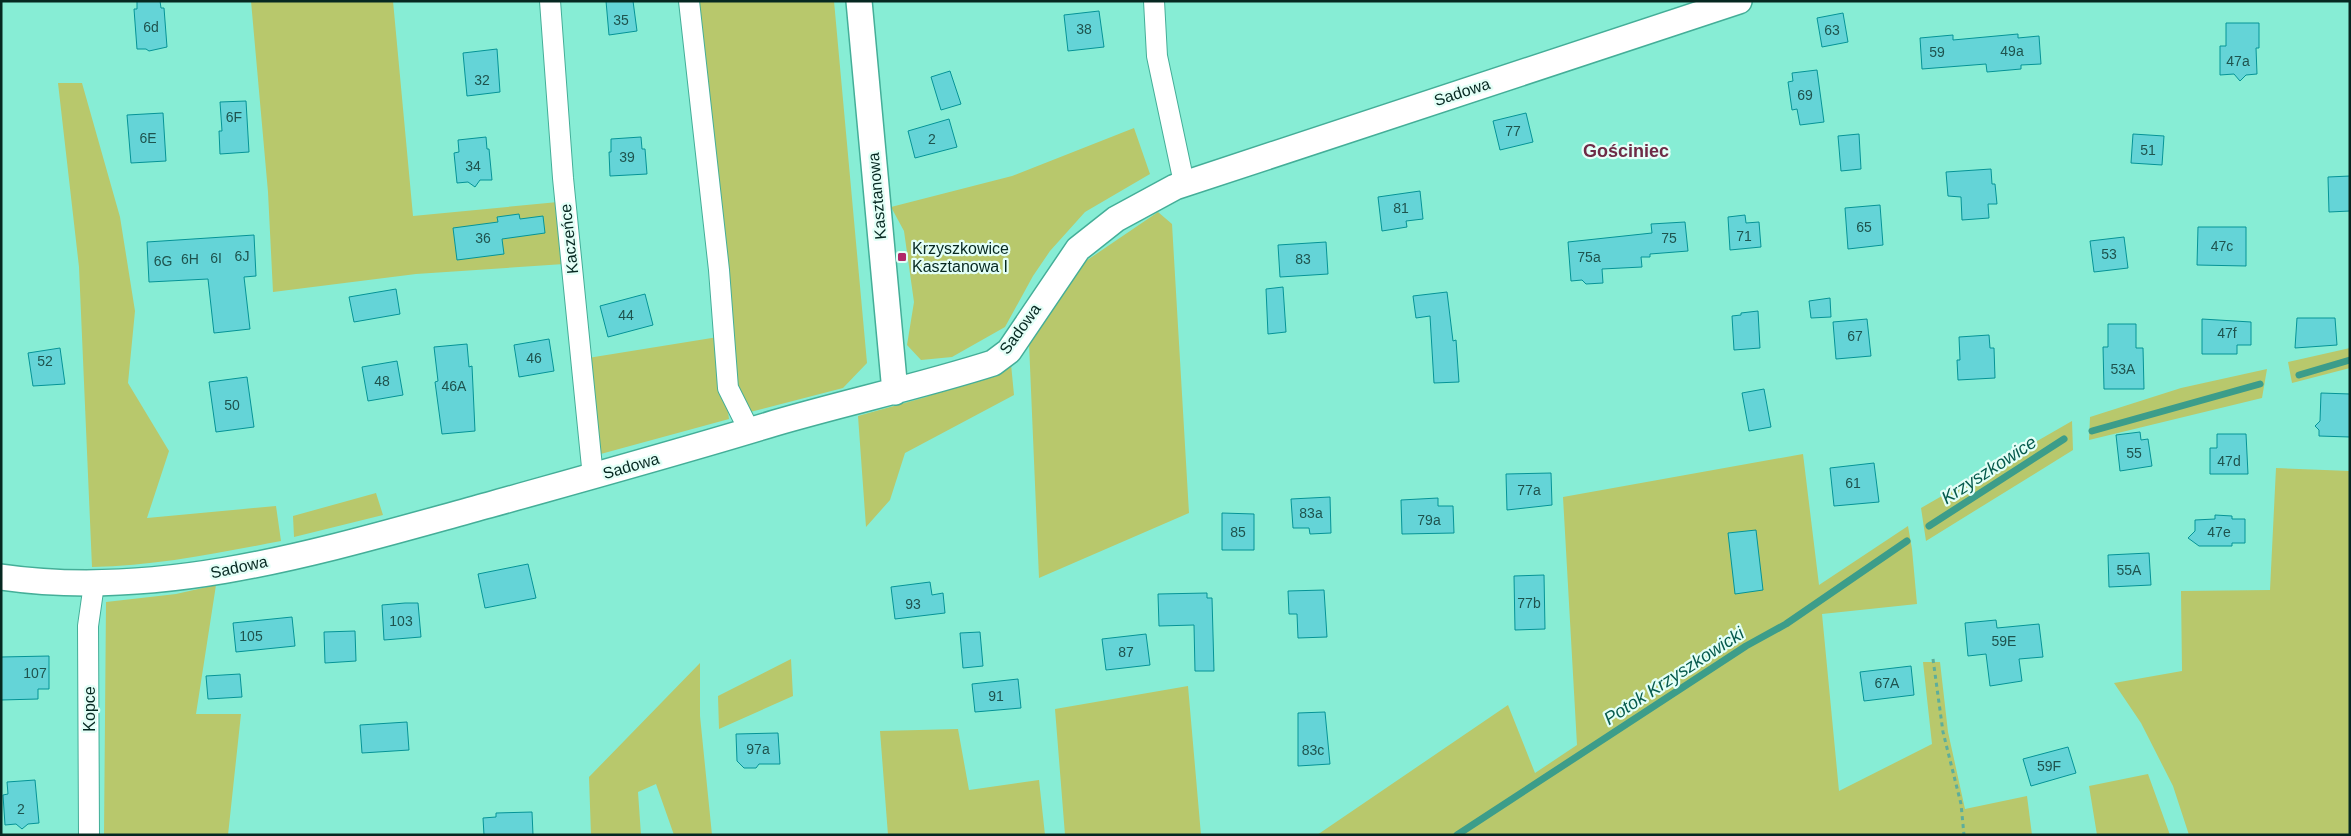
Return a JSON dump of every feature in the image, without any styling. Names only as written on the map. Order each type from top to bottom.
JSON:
[{"type":"street","name":"Kaczeńce","points":[[550,1],[563,178],[592,477]]},
{"type":"street","points":[[690,1],[719,270],[728,388],[750,432]]},
{"type":"street","name":"Kasztanowa","points":[[859,1],[895,392]]},
{"type":"street","points":[[1154,1],[1157,56],[1184,183]]},
{"type":"street","name":"Sadowa","points":[[1,578],[49,584],[94,584],[182,579],[232,570],[318,550],[592,477],[992,364],[1009,351],[1078,249],[1116,219],[1184,183],[1739,1]]},
{"type":"street","name":"Kopce","points":[[89,835],[88,626],[94,584]]},
{"type":"path","points":[[1933,659],[1943,732],[1960,804],[1964,835]]},
{"type":"green space","points":[[251,1],[393,1],[413,216],[558,202],[564,264],[416,274],[273,292],[268,192]]},
{"type":"green space","points":[[698,1],[834,1],[867,363],[843,388],[750,412],[736,385]]},
{"type":"green space","points":[[58,83],[82,83],[120,217],[135,311],[128,383],[169,451],[147,518],[276,506],[281,541],[163,561],[92,567],[79,267]]},
{"type":"green space","points":[[1134,128],[1150,174],[1085,212],[1050,251],[1033,276],[1005,327],[952,357],[921,360],[907,345],[914,302],[904,231],[891,207],[1012,176]]},
{"type":"green space","points":[[1158,212],[1172,224],[1189,513],[1039,578],[1029,343],[1080,265]]},
{"type":"green space","points":[[718,337],[729,419],[597,455],[588,358]]},
{"type":"green space","points":[[2350,348],[2350,368],[2292,383],[2288,362]]},
{"type":"green space","points":[[1011,364],[1014,395],[905,453],[890,500],[866,527],[858,416],[926,397]]},
{"type":"green space","points":[[2267,369],[2262,398],[2089,440],[2090,417],[2181,388]]},
{"type":"green space","points":[[2072,421],[2073,450],[1926,541],[1921,508]]},
{"type":"green space","points":[[1803,454],[1819,585],[1908,526],[1912,549],[1917,604],[1822,614],[1839,791],[1932,744],[1923,662],[1940,662],[1948,732],[1965,809],[2027,796],[2032,835],[1317,835],[1508,705],[1535,773],[1577,745],[1563,497]]},
{"type":"green space","points":[[2276,468],[2350,471],[2350,835],[2189,835],[2173,786],[2141,723],[2114,683],[2182,671],[2181,591],[2270,590]]},
{"type":"green space","points":[[376,493],[383,515],[294,537],[293,516]]},
{"type":"green space","points":[[216,585],[196,714],[241,714],[228,835],[104,835],[106,602],[176,594]]},
{"type":"green space","points":[[791,659],[793,696],[719,729],[718,696]]},
{"type":"green space","points":[[700,663],[700,716],[712,835],[674,835],[656,784],[638,792],[641,835],[591,835],[589,777]]},
{"type":"green space","points":[[1188,686],[1201,835],[1065,835],[1055,709]]},
{"type":"green space","points":[[958,729],[969,790],[1039,780],[1045,835],[888,835],[880,731]]},
{"type":"green space","points":[[2148,774],[2170,835],[2097,835],[2089,786]]},
{"type":"building","points":[[137,1],[160,1],[161,8],[164,8],[167,47],[149,51],[137,49],[134,9],[137,9]]},
{"type":"building","points":[[606,1],[633,1],[637,31],[609,35]]},
{"type":"building","points":[[1099,11],[1104,47],[1068,51],[1064,15]]},
{"type":"building","points":[[1843,13],[1848,42],[1822,47],[1817,18]]},
{"type":"building","points":[[2226,23],[2259,23],[2259,48],[2256,48],[2257,74],[2246,75],[2240,81],[2234,74],[2220,75],[2220,46],[2226,46]]},
{"type":"building","points":[[2018,34],[2018,38],[2039,36],[2041,64],[2021,65],[2021,69],[1987,72],[1986,64],[1922,69],[1920,38],[1953,35],[1953,40]]},
{"type":"building","points":[[497,49],[500,92],[467,96],[463,53]]},
{"type":"building","points":[[1817,70],[1824,122],[1800,125],[1797,109],[1792,110],[1788,82],[1793,81],[1792,73]]},
{"type":"building","points":[[950,71],[961,104],[941,110],[931,77]]},
{"type":"building","points":[[246,101],[249,152],[220,154],[219,131],[222,131],[220,102]]},
{"type":"building","points":[[163,113],[166,161],[131,163],[127,115]]},
{"type":"building","points":[[1526,113],[1533,142],[1500,150],[1493,121]]},
{"type":"building","points":[[949,119],[957,147],[915,158],[908,131]]},
{"type":"building","points":[[1859,134],[1861,169],[1841,171],[1838,136]]},
{"type":"building","points":[[2133,134],[2164,136],[2162,165],[2131,163]]},
{"type":"building","points":[[486,137],[492,180],[480,180],[475,187],[468,182],[457,183],[454,153],[459,152],[458,140]]},
{"type":"building","points":[[641,137],[642,149],[645,149],[647,174],[610,176],[609,152],[611,152],[611,139]]},
{"type":"building","points":[[1991,169],[1992,184],[1995,184],[1997,204],[1988,204],[1989,218],[1962,220],[1961,197],[1948,196],[1946,172]]},
{"type":"building","points":[[2350,176],[2350,211],[2329,212],[2328,177]]},
{"type":"building","points":[[1420,191],[1423,219],[1406,221],[1407,227],[1382,231],[1378,197]]},
{"type":"building","points":[[1880,205],[1883,245],[1848,249],[1845,208]]},
{"type":"building","points":[[519,214],[520,219],[543,216],[545,233],[502,239],[504,254],[457,260],[453,228],[498,222],[497,217]]},
{"type":"building","points":[[1745,215],[1746,223],[1759,222],[1761,247],[1730,250],[1728,217]]},
{"type":"building","points":[[1685,222],[1688,251],[1650,254],[1650,257],[1641,257],[1642,267],[1602,269],[1603,283],[1586,284],[1582,280],[1571,281],[1568,242],[1652,233],[1651,224]]},
{"type":"building","points":[[2198,227],[2246,227],[2246,266],[2197,265]]},
{"type":"building","points":[[254,235],[256,276],[244,277],[250,329],[214,333],[208,279],[149,282],[147,242]]},
{"type":"building","points":[[2124,237],[2128,268],[2094,272],[2090,241]]},
{"type":"building","points":[[1326,242],[1328,274],[1280,277],[1278,245]]},
{"type":"building","points":[[1283,287],[1286,332],[1268,334],[1266,289]]},
{"type":"building","points":[[396,289],[400,314],[354,322],[349,297]]},
{"type":"building","points":[[1447,292],[1453,341],[1456,340],[1459,382],[1434,383],[1430,316],[1416,318],[1413,296]]},
{"type":"building","points":[[645,294],[653,325],[608,337],[600,306]]},
{"type":"building","points":[[1830,298],[1831,317],[1811,318],[1809,301]]},
{"type":"building","points":[[1758,311],[1760,348],[1734,350],[1732,316]]},
{"type":"building","points":[[2297,318],[2335,318],[2337,345],[2295,348]]},
{"type":"building","points":[[1867,319],[1871,356],[1836,359],[1833,322]]},
{"type":"building","points":[[2202,319],[2251,322],[2251,345],[2237,345],[2237,354],[2202,354]]},
{"type":"building","points":[[2108,324],[2136,324],[2136,348],[2143,348],[2144,389],[2104,389],[2103,347],[2108,347]]},
{"type":"building","points":[[1989,335],[1990,348],[1994,348],[1995,378],[1958,380],[1957,360],[1960,360],[1959,337]]},
{"type":"building","points":[[549,339],[554,371],[519,377],[514,345]]},
{"type":"building","points":[[467,344],[469,367],[472,366],[475,431],[442,434],[435,382],[438,381],[434,347]]},
{"type":"building","points":[[60,348],[65,384],[33,386],[28,353]]},
{"type":"building","points":[[397,361],[403,395],[368,401],[362,367]]},
{"type":"building","points":[[247,377],[254,427],[216,432],[209,382]]},
{"type":"building","points":[[1764,389],[1771,427],[1749,431],[1742,393]]},
{"type":"building","points":[[2321,393],[2350,394],[2350,437],[2319,436],[2319,430],[2315,426],[2320,421]]},
{"type":"building","points":[[2140,432],[2141,440],[2148,439],[2152,466],[2120,471],[2116,435]]},
{"type":"building","points":[[2217,434],[2246,434],[2248,474],[2210,474],[2210,448],[2217,448]]},
{"type":"building","points":[[1874,463],[1879,502],[1834,506],[1830,468]]},
{"type":"building","points":[[1551,473],[1552,505],[1507,510],[1506,474]]},
{"type":"building","points":[[1330,497],[1331,533],[1310,534],[1309,528],[1293,528],[1291,499]]},
{"type":"building","points":[[1438,498],[1438,506],[1453,506],[1454,533],[1402,534],[1401,500]]},
{"type":"building","points":[[1222,513],[1254,514],[1254,550],[1222,550]]},
{"type":"building","points":[[2215,515],[2232,516],[2232,519],[2245,519],[2245,543],[2232,543],[2232,546],[2199,546],[2188,538],[2195,531],[2195,520],[2215,519]]},
{"type":"building","points":[[1756,530],[1763,590],[1735,594],[1728,533]]},
{"type":"building","points":[[2149,553],[2151,585],[2109,587],[2108,555]]},
{"type":"building","points":[[528,564],[536,598],[485,608],[478,574]]},
{"type":"building","points":[[1544,575],[1545,629],[1515,630],[1514,576]]},
{"type":"building","points":[[930,582],[932,595],[943,593],[945,613],[895,619],[891,587]]},
{"type":"building","points":[[1324,590],[1327,637],[1298,638],[1297,614],[1289,614],[1288,591]]},
{"type":"building","points":[[1207,593],[1207,598],[1212,598],[1214,671],[1195,671],[1194,625],[1159,626],[1158,594]]},
{"type":"building","points":[[418,603],[421,637],[384,640],[382,605]]},
{"type":"building","points":[[292,617],[295,646],[236,652],[233,623]]},
{"type":"building","points":[[1996,620],[1997,628],[2039,624],[2043,657],[2019,659],[2022,681],[1990,686],[1986,654],[1968,656],[1965,623]]},
{"type":"building","points":[[355,631],[356,661],[325,663],[324,632]]},
{"type":"building","points":[[980,632],[983,666],[963,668],[960,633]]},
{"type":"building","points":[[1146,634],[1150,665],[1106,670],[1102,639]]},
{"type":"building","points":[[49,656],[49,689],[38,689],[38,699],[1,700],[1,657]]},
{"type":"building","points":[[1911,666],[1914,695],[1864,701],[1860,672]]},
{"type":"building","points":[[240,674],[242,697],[208,699],[206,676]]},
{"type":"building","points":[[1018,679],[1021,708],[975,712],[972,684]]},
{"type":"building","points":[[1325,712],[1330,764],[1298,766],[1298,713]]},
{"type":"building","points":[[407,722],[409,750],[362,753],[360,725]]},
{"type":"building","points":[[778,733],[780,764],[759,764],[756,768],[744,768],[737,761],[736,734]]},
{"type":"building","points":[[2068,747],[2076,773],[2031,786],[2023,759]]},
{"type":"building","points":[[35,780],[39,823],[28,824],[22,829],[16,824],[5,825],[3,795],[8,794],[7,782]]},
{"type":"building","points":[[532,812],[533,835],[484,835],[483,818],[496,817],[496,813]]},
{"type":"waterway","name":"Potok Krzyszkowicki","points":[[2299,375],[2350,360]]},
{"type":"waterway","name":"Potok Krzyszkowicki","points":[[2092,431],[2260,384]]},
{"type":"waterway","name":"Krzyszkowice","points":[[1929,526],[2064,439]]},
{"type":"waterway","name":"Potok Krzyszkowicki","points":[[1457,835],[1746,646],[1786,624],[1907,541]]},
{"type":"place","name":"Krzyszkowice Kasztanowa I","points":[[902,257]]},
{"type":"district","name":"Gościniec","points":[[1626,151]]}]
